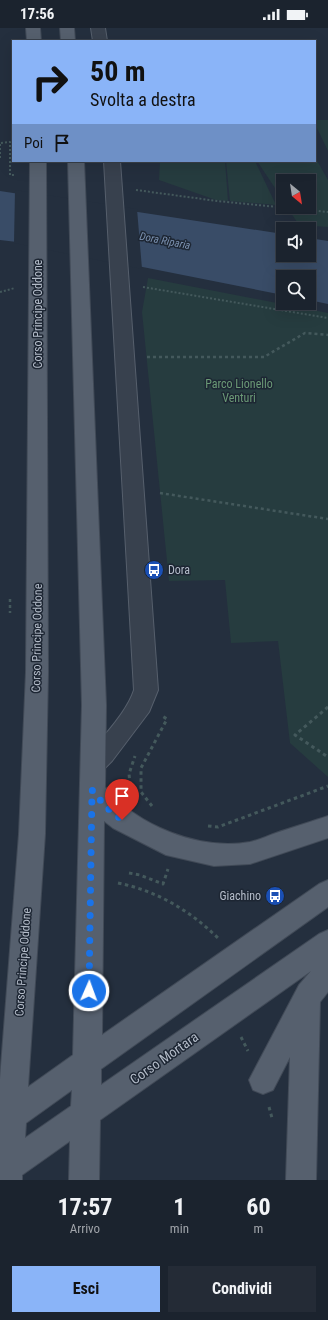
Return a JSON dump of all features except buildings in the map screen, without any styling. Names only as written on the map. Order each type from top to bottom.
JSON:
[{"type":"main road","points":[[34,28],[34,40]]},
{"type":"main road","points":[[67,28],[68,40]]},
{"type":"main road","name":"Corso Principe Oddone","points":[[5,1174],[6,1119],[32,834],[37,672],[39,277],[38,162]]},
{"type":"main road","points":[[76,162],[94,704],[84,1180]]},
{"type":"main road","points":[[92,790],[106,807],[122,820],[175,847],[214,854],[250,853],[328,827]]},
{"type":"main road","points":[[6,1119],[328,892]]},
{"type":"main road","name":"Corso Mortara","points":[[5,1174],[86,1113],[328,943]]},
{"type":"main road","points":[[263,1080],[309,994],[328,971]]},
{"type":"main road","points":[[301,1180],[306,1002]]},
{"type":"street","points":[[98,28],[100,40]]},
{"type":"street","points":[[93,764],[103,754],[141,705],[146,690],[128,284],[114,188],[112,162]]},
{"type":"path","points":[[0,158],[0,143],[10,142],[10,175],[19,175]]},
{"type":"path","points":[[131,189],[217,201],[328,212]]},
{"type":"path","points":[[128,284],[328,318]]},
{"type":"path","points":[[0,292],[17,287]]},
{"type":"path","points":[[147,357],[264,357],[305,333],[328,335]]},
{"type":"path","points":[[159,486],[160,501]]},
{"type":"path","points":[[160,493],[328,519]]},
{"type":"path","points":[[328,707],[294,735],[328,756]]},
{"type":"path","points":[[155,810],[141,792],[141,768],[167,719]]},
{"type":"path","points":[[133,796],[129,786],[129,774],[138,752]]},
{"type":"path","points":[[203,825],[218,827],[328,786]]},
{"type":"path","points":[[129,873],[140,875],[163,884],[169,865]]},
{"type":"path","points":[[91,877],[130,885],[162,896],[196,917],[235,957]]},
{"type":"path","points":[[229,1013],[263,1080]]},
{"type":"green space","points":[[316,120],[328,120],[328,151],[316,126]]},
{"type":"green space","points":[[316,159],[328,180],[328,227],[316,226],[316,222],[297,222],[292,214],[316,214],[316,174],[276,174],[276,190],[258,162],[316,162]]},
{"type":"green space","points":[[160,162],[225,162],[228,201],[216,200],[159,180]]},
{"type":"green space","points":[[226,162],[255,162],[276,205],[230,201]]},
{"type":"green space","name":"Parco Lionello Venturi","points":[[148,278],[276,303],[276,310],[313,310],[328,313],[328,777],[290,743],[278,641],[231,643],[225,580],[169,581],[142,312]]},
{"type":"water","name":"Dora Riparia","points":[[0,191],[276,233],[276,262],[316,262],[316,239],[328,241],[328,304],[316,301],[316,270],[276,270],[276,294],[17,242],[0,240]]},
{"type":"pier","points":[[15,190],[137,209],[142,269],[14,243]]},
{"type":"place","name":"Dora","points":[[154,570]]},
{"type":"place","name":"Giachino","points":[[275,896]]},
{"type":"route","points":[[89,991],[92,790],[106,807],[122,820]]}]
